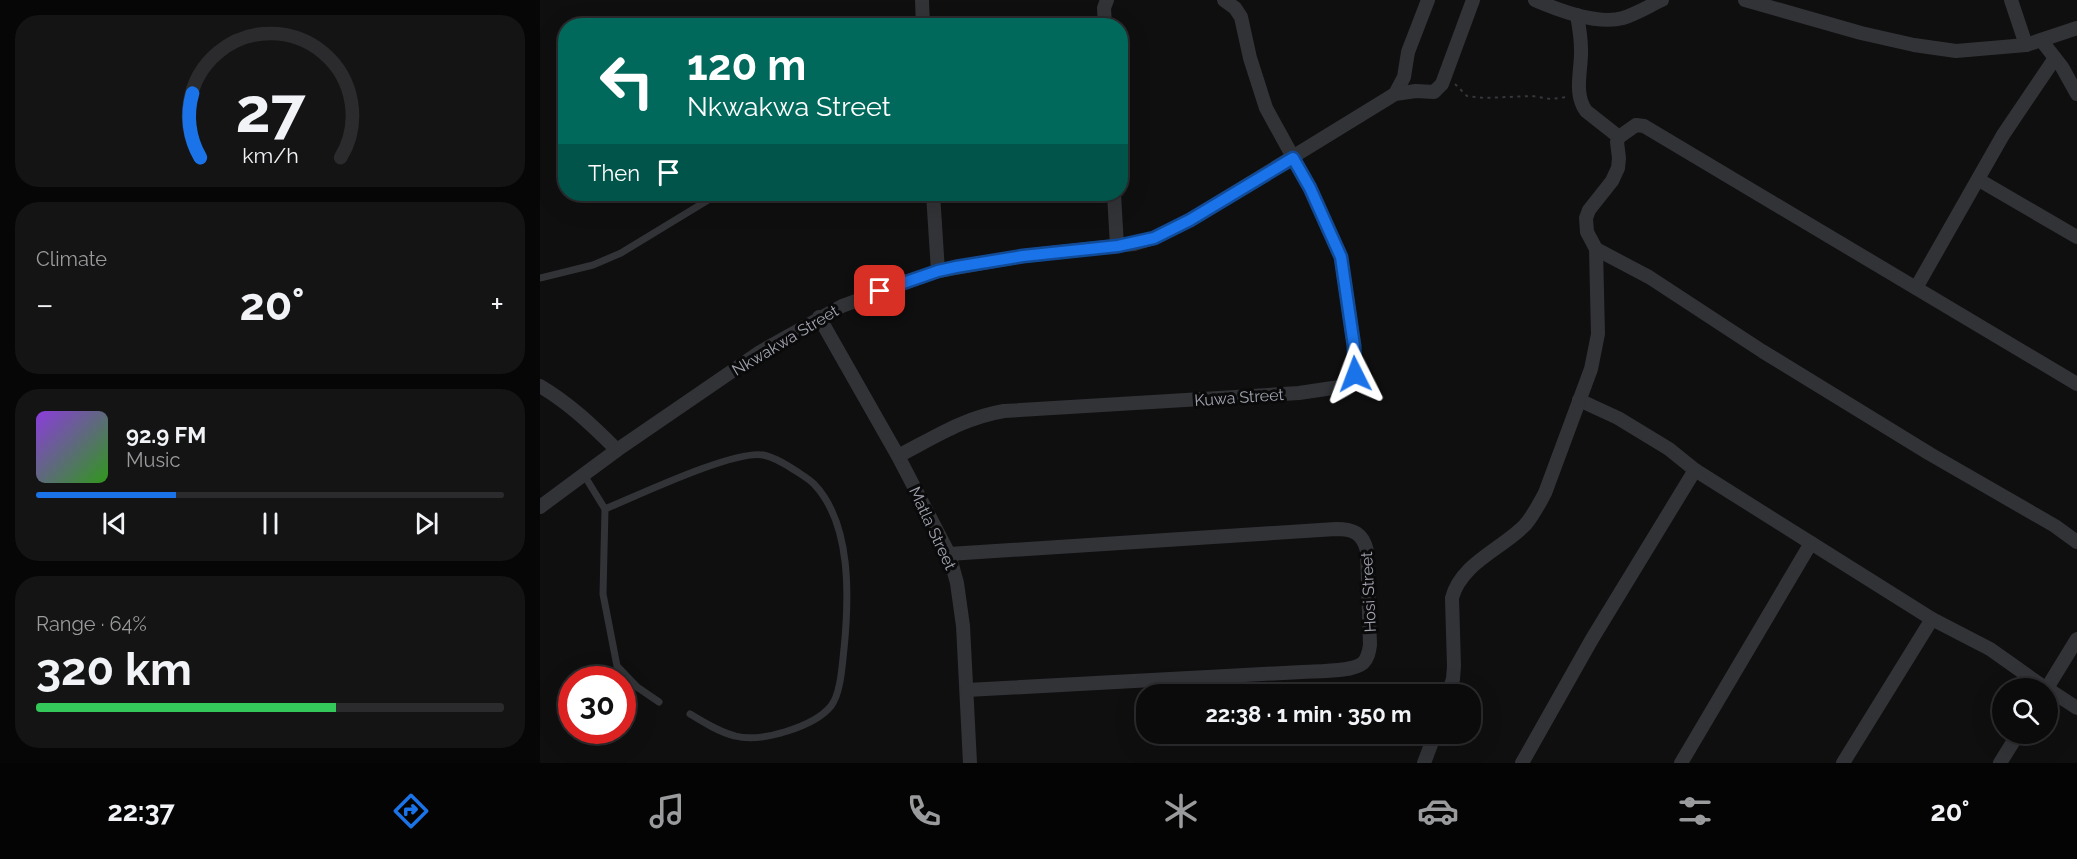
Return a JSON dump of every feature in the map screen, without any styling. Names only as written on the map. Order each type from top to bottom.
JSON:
[{"type":"street","points":[[922,0],[923,18]]},
{"type":"street","points":[[1105,18],[1104,8],[1107,0]]},
{"type":"street","points":[[1224,0],[1235,8],[1241,17],[1258,88],[1293,158]]},
{"type":"street","points":[[1395,94],[1404,77],[1408,52],[1428,0]]},
{"type":"street","points":[[1395,94],[1408,91],[1434,92],[1442,84],[1473,0]]},
{"type":"street","points":[[1535,0],[1577,15],[1604,20],[1621,19],[1662,0]]},
{"type":"street","points":[[1745,0],[1861,33],[1914,45],[1956,51],[2026,45],[2077,28]]},
{"type":"street","points":[[2011,0],[2026,45]]},
{"type":"street","points":[[1577,15],[1581,51],[1579,96],[1586,111],[1619,137]]},
{"type":"street","points":[[2041,40],[2077,94]]},
{"type":"street","points":[[1916,288],[2003,135],[2055,58]]},
{"type":"street","name":"Nkwakwa Street","points":[[540,507],[616,450],[760,352],[819,317],[842,306],[938,271],[1023,256],[1118,246],[1154,238],[1293,158],[1395,94]]},
{"type":"street","points":[[1451,684],[1454,666],[1452,598],[1454,589],[1462,576],[1525,525],[1536,510],[1545,493],[1591,369],[1598,333],[1596,249],[1587,232],[1586,218],[1589,210],[1612,181],[1618,168],[1617,142],[1619,137],[1635,125],[1644,126],[2077,384]]},
{"type":"street","name":"Kuwa Street","points":[[898,456],[980,416],[1005,411],[1299,393],[1331,389],[1350,383],[1354,379],[1356,368],[1341,257],[1310,188],[1293,158]]},
{"type":"street","points":[[1979,180],[2077,237]]},
{"type":"street","points":[[933,201],[938,271]]},
{"type":"street","points":[[1115,201],[1118,246]]},
{"type":"street","points":[[1596,249],[1649,277],[1762,351],[2055,526],[2077,542]]},
{"type":"street","name":"Matla Street","points":[[819,317],[898,456],[949,554],[960,602],[970,763]]},
{"type":"street","points":[[540,386],[577,412],[616,450]]},
{"type":"street","points":[[1579,400],[1628,424],[1669,449],[1695,470],[1932,619],[1990,649],[2031,678]]},
{"type":"street","points":[[1522,763],[1592,639],[1695,470]]},
{"type":"street","name":"Hosi Street","points":[[949,554],[1336,529],[1356,532],[1362,537],[1367,551],[1370,645],[1369,655],[1356,667],[1302,672],[967,690]]},
{"type":"street","points":[[1681,763],[1811,543]]},
{"type":"street","points":[[1842,763],[1932,619]]},
{"type":"street","points":[[2053,678],[2077,639]]},
{"type":"street","points":[[2058,696],[2077,708]]},
{"type":"street","points":[[1424,763],[1431,744]]},
{"type":"street","points":[[2000,763],[2012,744]]},
{"type":"lane","points":[[540,278],[593,265],[621,253],[706,201]]},
{"type":"lane","points":[[606,509],[730,459],[762,455],[786,464],[814,484],[831,509],[846,563],[847,619],[841,679],[831,706],[814,719],[789,732],[762,737],[735,737],[690,714]]},
{"type":"lane","points":[[584,475],[606,509],[603,594],[617,666],[637,687],[659,702]]},
{"type":"path","points":[[1446,72],[1467,96],[1484,98],[1532,96],[1551,99],[1579,96]]},
{"type":"route","points":[[880,291],[938,271],[975,263],[1134,244],[1154,238],[1190,220],[1293,158],[1310,188],[1341,257],[1354,346],[1355,374]]}]
